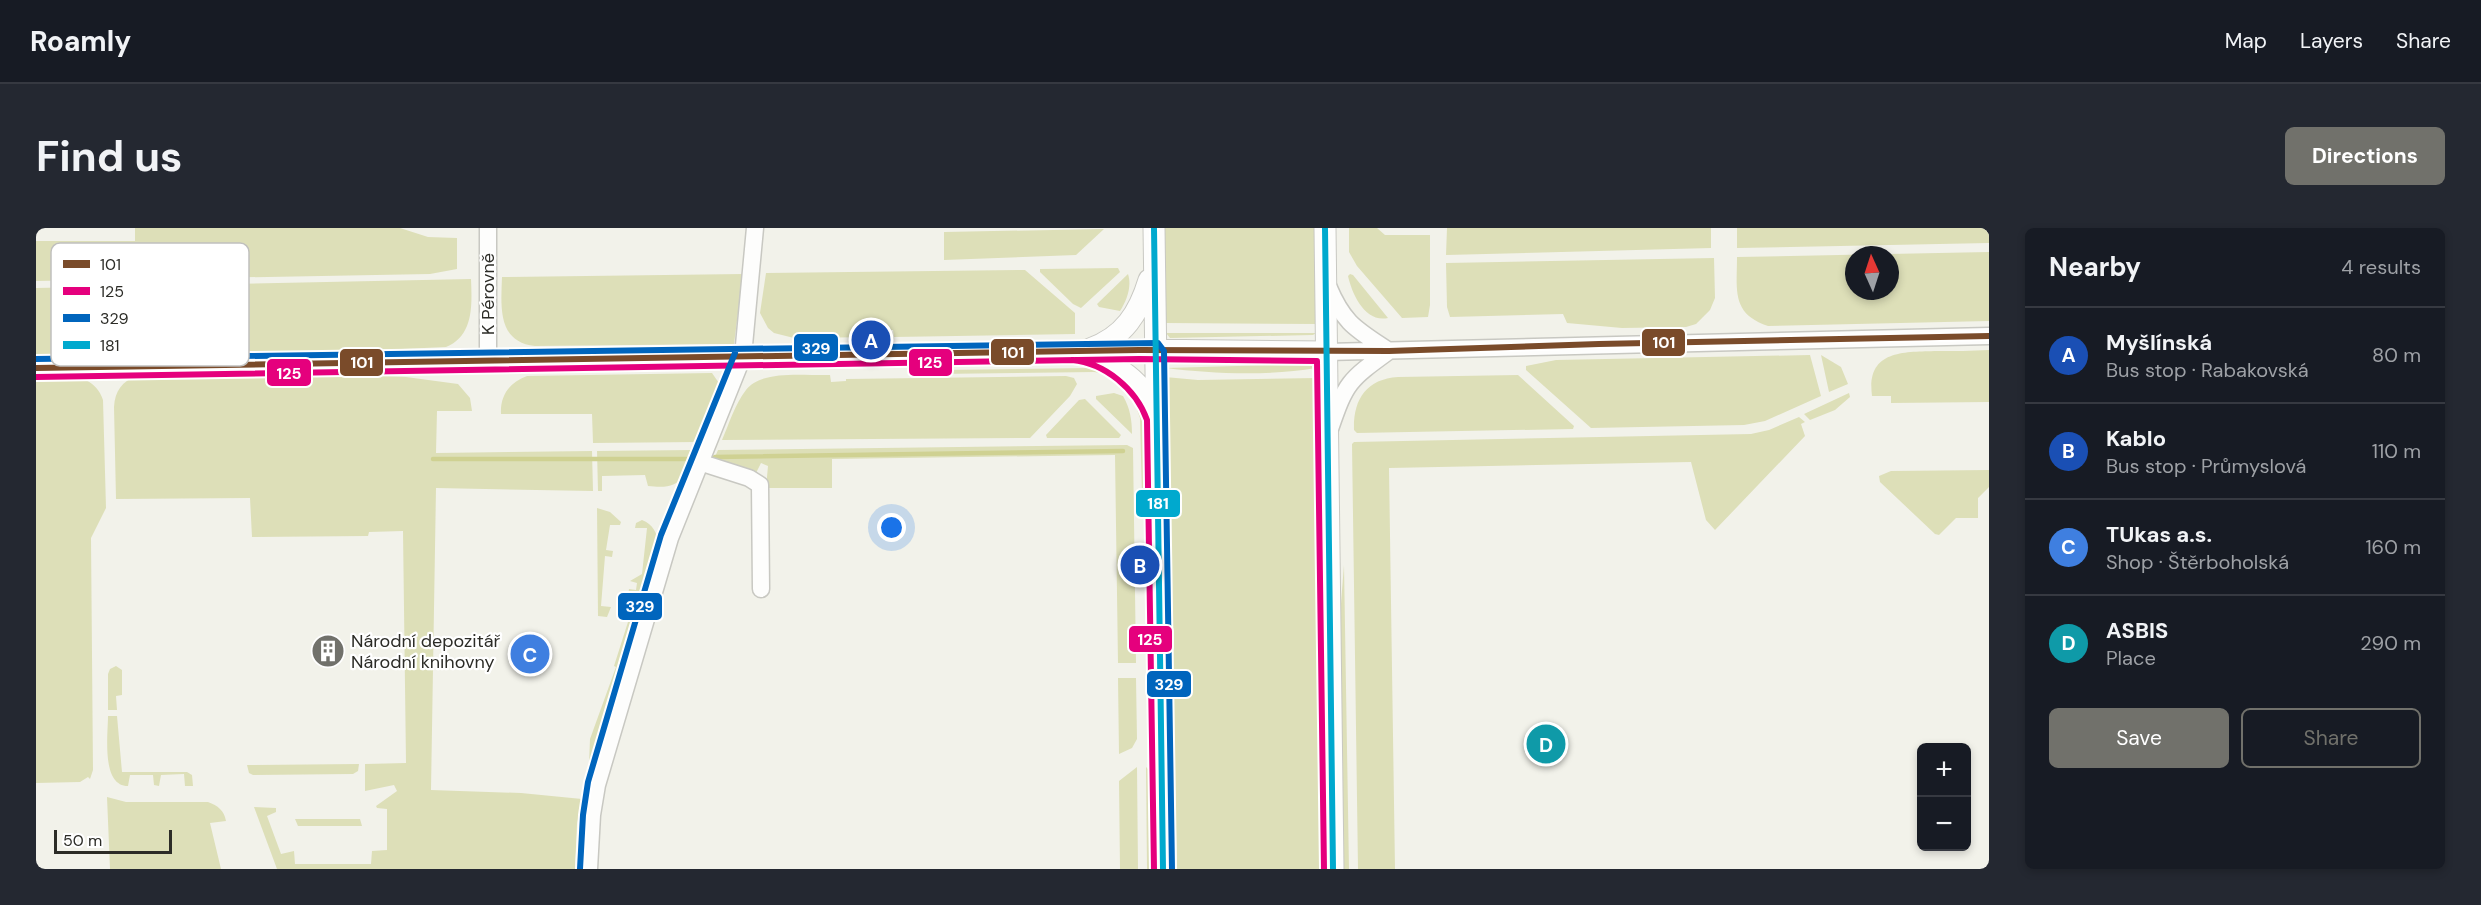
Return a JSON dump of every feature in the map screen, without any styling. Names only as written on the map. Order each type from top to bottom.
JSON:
[{"type":"main road","points":[[1154,228],[1163,869]]},
{"type":"main road","points":[[1325,228],[1333,869]]},
{"type":"main road","points":[[1081,351],[1114,337],[1130,322],[1140,307],[1154,261]]},
{"type":"main road","points":[[249,365],[1081,351],[1326,352]]},
{"type":"main road","points":[[1081,351],[1112,364],[1133,378],[1145,392],[1156,418]]},
{"type":"main road","points":[[36,368],[165,366]]},
{"type":"street","name":"K Pérovně","points":[[488,228],[488,361]]},
{"type":"street","points":[[589,869],[592,815],[601,770],[660,566],[742,356],[755,228]]},
{"type":"street","points":[[1326,280],[1338,310],[1348,322],[1356,330],[1389,351]]},
{"type":"street","points":[[1326,352],[1989,336]]},
{"type":"street","points":[[1327,438],[1341,398],[1353,378],[1389,351]]},
{"type":"street","points":[[699,462],[749,478],[760,485],[761,589]]},
{"type":"green space","points":[[135,228],[400,228],[428,237],[457,238],[457,269],[430,274],[249,277],[249,243],[51,243],[51,281],[36,281],[36,241],[135,241]]},
{"type":"green space","points":[[1164,228],[1316,228],[1316,324],[1165,323]]},
{"type":"green space","points":[[1349,228],[1377,228],[1385,235],[1430,235],[1428,317],[1402,318],[1357,266],[1349,252]]},
{"type":"green space","points":[[1447,228],[1711,228],[1711,248],[1446,255]]},
{"type":"green space","points":[[1737,228],[1989,228],[1989,243],[1737,248]]},
{"type":"green space","points":[[1104,229],[1076,255],[944,260],[944,232]]},
{"type":"green space","points":[[1989,252],[1989,321],[1768,326],[1748,315],[1742,308],[1737,290],[1737,257],[1845,255],[1845,300],[1899,300],[1899,254]]},
{"type":"green space","points":[[1714,258],[1715,298],[1710,310],[1696,324],[1686,327],[1622,328],[1567,323],[1563,314],[1450,317],[1447,307],[1446,263]]},
{"type":"green space","points":[[1118,268],[1120,272],[1081,308],[1073,304],[1040,272],[1040,269]]},
{"type":"green space","points":[[1025,270],[1075,313],[1075,334],[894,337],[893,330],[879,330],[878,337],[794,338],[774,333],[768,328],[760,313],[766,273]]},
{"type":"green space","points":[[743,274],[734,344],[535,346],[514,338],[504,321],[502,311],[502,277]]},
{"type":"green space","points":[[1128,274],[1128,293],[1120,311],[1099,307],[1097,304]]},
{"type":"green space","points":[[1350,274],[1388,318],[1380,318],[1366,312],[1356,299],[1348,276]]},
{"type":"green space","points":[[471,279],[471,309],[462,335],[446,347],[249,354],[249,284]]},
{"type":"green space","points":[[36,288],[51,288],[51,356],[36,356]]},
{"type":"green space","points":[[1166,333],[1316,333],[1313,335],[1170,338]]},
{"type":"green space","points":[[1989,350],[1989,402],[1891,403],[1891,396],[1872,396],[1875,370],[1881,362],[1890,357],[1912,352]]},
{"type":"green space","points":[[1810,355],[1821,396],[1765,421],[1744,425],[1591,428],[1526,370],[1526,366],[1556,360]]},
{"type":"green space","points":[[1821,355],[1841,367],[1848,384],[1829,392]]},
{"type":"green space","points":[[1310,364],[1316,368],[1261,373],[1203,372],[1166,368]]},
{"type":"green space","points":[[1096,368],[1107,374],[1094,372],[937,374],[941,370]]},
{"type":"green space","points":[[312,373],[406,377],[458,384],[470,398],[472,411],[437,411],[436,453],[592,451],[593,491],[436,488],[431,790],[521,793],[582,799],[577,824],[575,869],[277,869],[254,807],[276,808],[276,812],[267,816],[281,854],[294,851],[295,864],[371,864],[372,851],[387,850],[387,809],[376,806],[397,791],[394,785],[365,791],[365,764],[406,763],[403,531],[369,532],[368,536],[252,537],[250,498],[116,499],[114,407],[120,387],[137,376]]},
{"type":"green space","points":[[712,373],[721,386],[698,442],[593,443],[592,414],[501,414],[502,401],[507,390],[527,376]]},
{"type":"green space","points":[[830,375],[831,382],[846,381],[846,379],[1066,376],[1074,378],[1077,384],[1070,396],[1030,438],[722,440],[739,401],[753,383],[773,376]]},
{"type":"green space","points":[[1518,375],[1574,426],[1573,429],[1357,433],[1354,430],[1354,419],[1359,401],[1364,393],[1377,382],[1398,377]]},
{"type":"green space","points":[[66,376],[84,380],[98,390],[103,400],[106,508],[91,538],[93,770],[90,779],[88,777],[80,782],[36,783],[36,377]]},
{"type":"green space","points":[[1165,377],[1198,380],[1317,378],[1320,869],[1177,869]]},
{"type":"green space","points":[[1132,387],[1147,417],[1147,450],[1142,496],[1140,418],[1130,390]]},
{"type":"green space","points":[[1114,393],[1123,396],[1130,414],[1132,434],[1096,399],[1096,396]]},
{"type":"green space","points":[[1849,393],[1850,397],[1835,410],[1810,420],[1804,414]]},
{"type":"green space","points":[[1085,399],[1121,435],[1119,438],[1047,438],[1046,435],[1079,400]]},
{"type":"green space","points":[[1799,417],[1805,422],[1801,424],[1805,436],[1715,530],[1706,520],[1691,462],[1389,468],[1395,869],[1358,869],[1352,444],[1354,442],[1751,434],[1769,430]]},
{"type":"green space","points":[[1127,445],[1133,448],[1136,663],[1118,663],[1115,455],[832,459],[832,488],[766,488],[768,466],[761,463],[756,473],[714,459],[718,450]]},
{"type":"green space","points":[[694,450],[684,475],[675,484],[659,487],[648,486],[645,475],[602,476],[602,491],[598,491],[597,451]]},
{"type":"green space","points":[[1989,470],[1989,487],[1978,498],[1978,518],[1956,518],[1939,535],[1935,534],[1880,482],[1879,476],[1891,471]]},
{"type":"green space","points":[[597,508],[610,512],[621,522],[620,525],[610,525],[606,550],[613,551],[612,557],[605,556],[601,606],[611,607],[607,617],[598,616]]},
{"type":"green space","points":[[642,520],[654,529],[659,544],[593,765],[589,765],[590,739],[616,667],[614,666],[634,603],[627,601],[629,589],[636,590],[637,583],[630,581],[642,574],[647,528],[635,528],[636,523]]},
{"type":"green space","points":[[1344,565],[1349,869],[1342,869],[1339,629]]},
{"type":"green space","points":[[116,666],[122,670],[122,695],[116,696],[117,710],[108,710],[108,674],[110,669]]},
{"type":"green space","points":[[1118,678],[1136,678],[1137,739],[1132,748],[1119,754]]},
{"type":"green space","points":[[108,716],[117,716],[122,772],[187,772],[192,775],[193,786],[185,786],[184,774],[161,775],[159,786],[154,785],[153,775],[130,775],[128,786],[119,784],[113,778],[108,758]]},
{"type":"green space","points":[[359,764],[358,771],[353,774],[253,775],[249,773],[247,765]]},
{"type":"green space","points":[[1137,767],[1138,869],[1120,869],[1119,781]]},
{"type":"green space","points":[[1146,767],[1152,773],[1154,869],[1147,869]]},
{"type":"green space","points":[[107,797],[126,802],[208,802],[218,807],[226,821],[210,823],[221,869],[110,869]]},
{"type":"green space","points":[[295,819],[360,819],[362,826],[298,826]]},
{"type":"waterway","points":[[715,457],[1123,451]]},
{"type":"waterway","points":[[433,459],[691,459]]},
{"type":"transit line","name":"181","points":[[1154,228],[1163,869]]},
{"type":"transit line","name":"181","points":[[1325,228],[1333,869]]},
{"type":"transit line","name":"101","points":[[249,365],[1139,350],[1389,351],[1989,336]]},
{"type":"transit line","name":"329","points":[[249,356],[1158,343],[1164,351],[1172,869]]},
{"type":"transit line","name":"329","points":[[580,869],[583,815],[588,782],[661,535],[735,353]]},
{"type":"transit line","name":"329","points":[[36,359],[51,359]]},
{"type":"transit line","name":"125","points":[[36,377],[1139,359],[1317,361],[1324,869]]},
{"type":"transit line","name":"125","points":[[1072,360],[1096,366],[1118,380],[1135,398],[1147,420],[1154,869]]},
{"type":"transit line","name":"101","points":[[36,368],[159,366]]},
{"type":"place","name":"Myšlínská","points":[[871,340]]},
{"type":"place","name":"Kablo","points":[[1140,565]]},
{"type":"place","name":"Národní depozitář Národní knihovny","points":[[328,651]]},
{"type":"place","name":"TUkas a.s.","points":[[530,654]]},
{"type":"place","name":"ASBIS","points":[[1546,744]]}]
